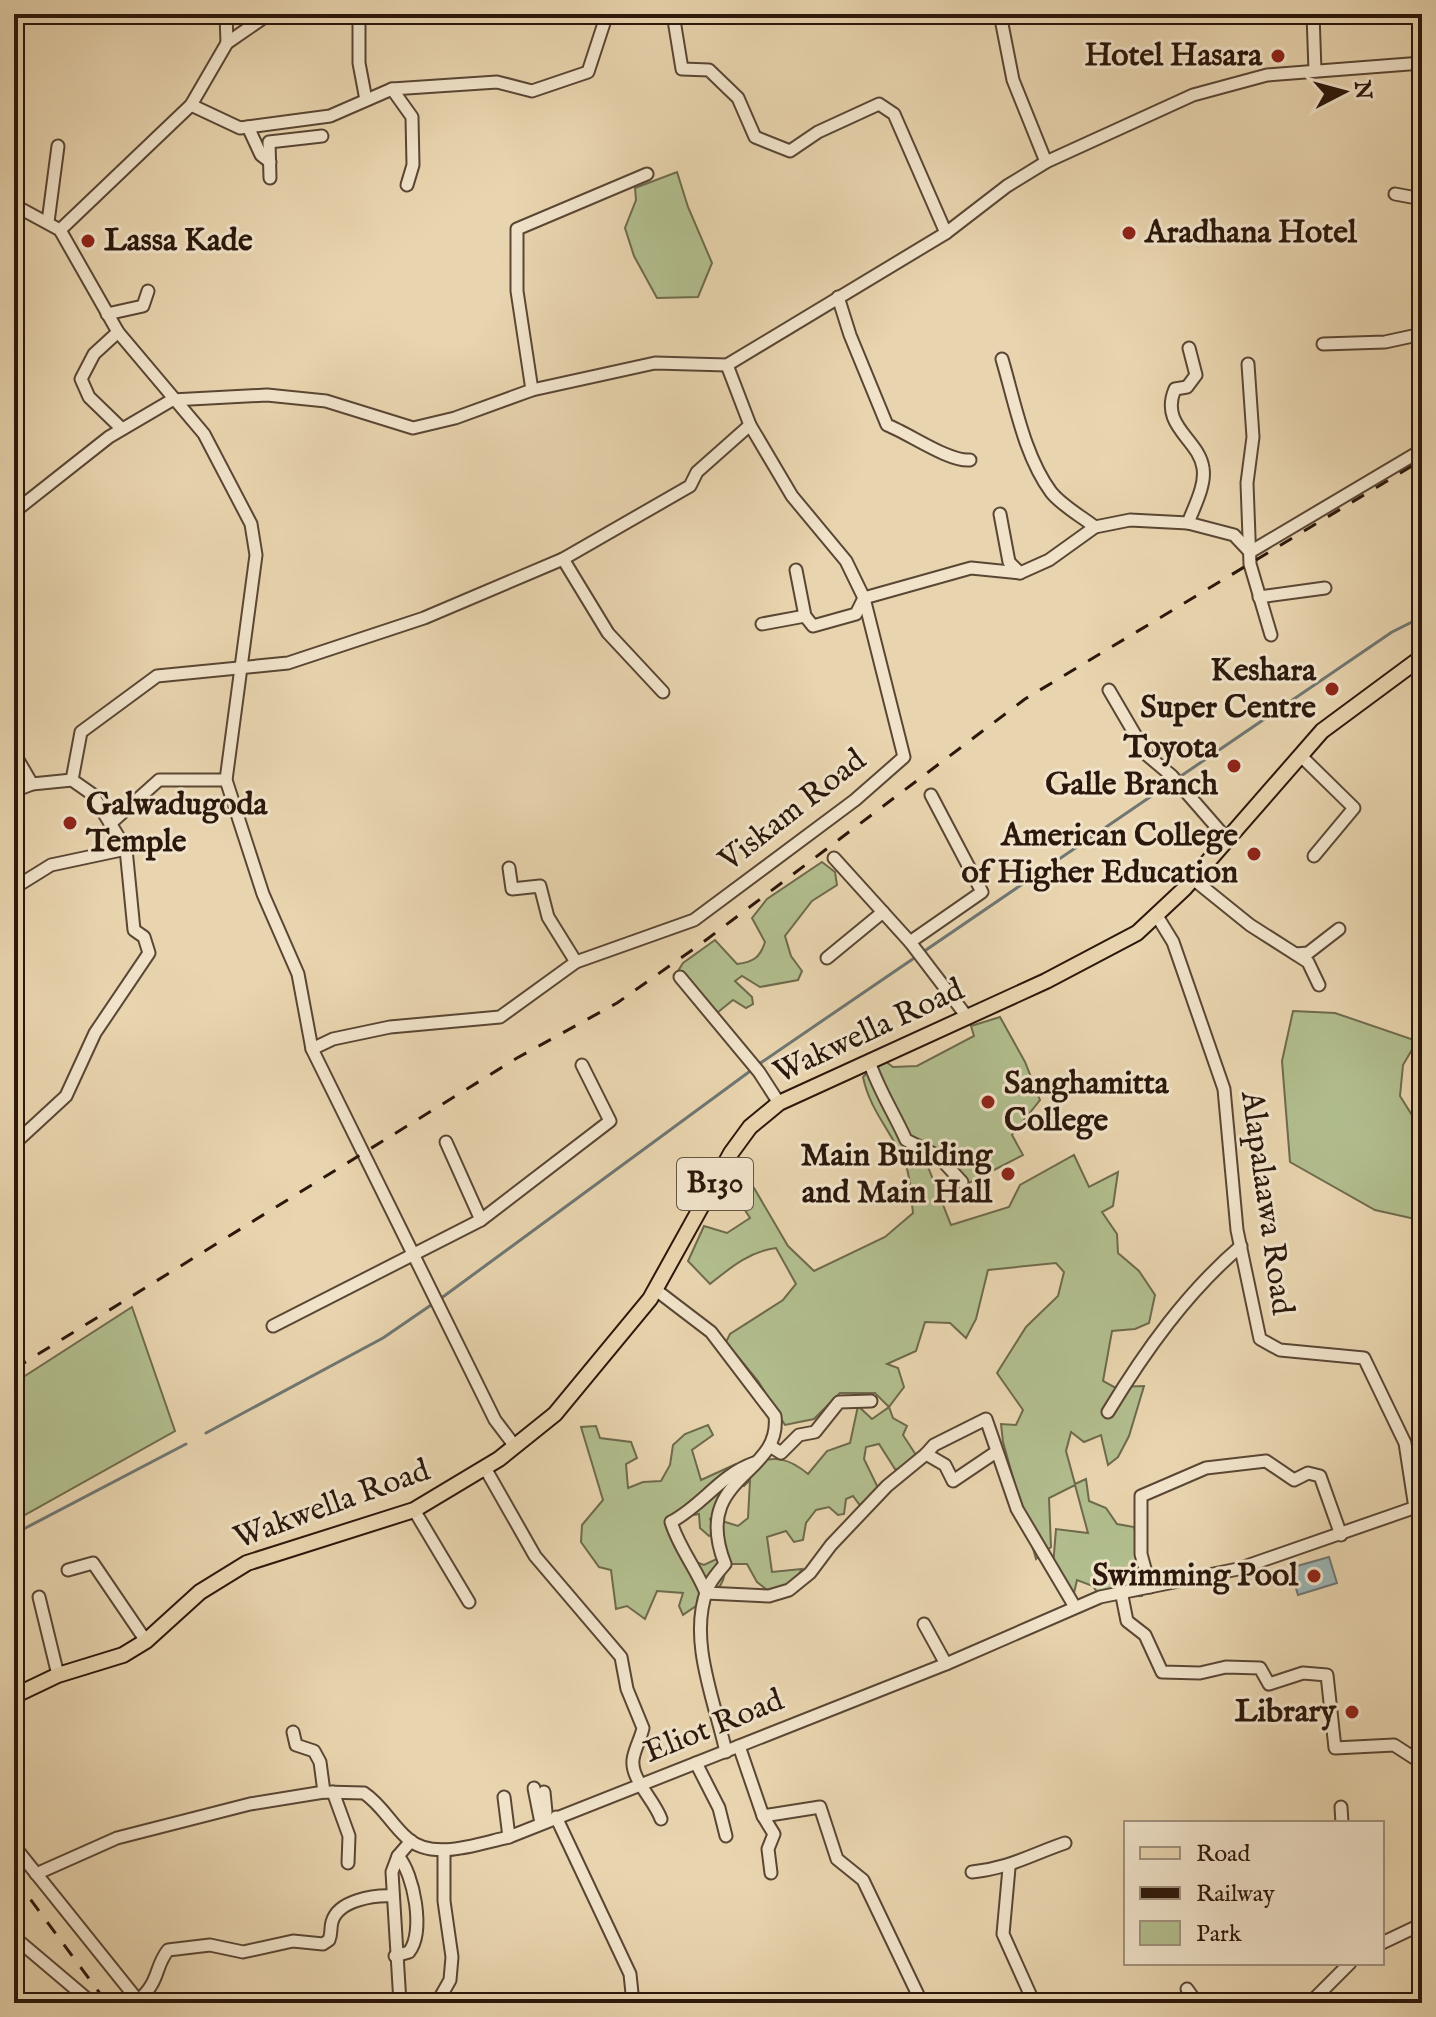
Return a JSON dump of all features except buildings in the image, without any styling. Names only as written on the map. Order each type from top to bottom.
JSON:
[{"type":"main road","name":"Wakwella Road","points":[[14,1696],[58,1675],[123,1655],[146,1641],[200,1592],[247,1563],[414,1510],[485,1468],[555,1414],[656,1290],[731,1153],[750,1127],[779,1103],[1108,951],[1157,916],[1330,724],[1422,657]]},
{"type":"street","points":[[226,14],[227,43]]},
{"type":"street","points":[[60,230],[191,105],[227,43],[269,14]]},
{"type":"street","points":[[359,14],[359,63],[366,100]]},
{"type":"street","points":[[191,105],[240,128],[330,116],[392,89],[497,82],[532,91],[588,72],[607,14]]},
{"type":"street","points":[[673,14],[682,69],[709,70],[738,98],[755,137],[790,151],[818,132],[879,104],[894,114],[946,233]]},
{"type":"street","points":[[1000,14],[1013,80],[1046,162]]},
{"type":"street","points":[[1313,14],[1315,71]]},
{"type":"street","points":[[14,512],[122,429],[172,400],[267,395],[326,401],[377,420],[413,428],[455,418],[532,390],[655,363],[727,365],[946,233],[1007,186],[1046,162],[1193,95],[1254,77],[1422,63]]},
{"type":"street","points":[[392,89],[412,117],[413,165],[407,185]]},
{"type":"street","points":[[248,127],[261,155],[270,162]]},
{"type":"street","points":[[270,178],[269,142],[322,136]]},
{"type":"street","points":[[48,222],[58,146]]},
{"type":"street","points":[[532,390],[517,291],[517,229],[647,174]]},
{"type":"street","points":[[1395,194],[1422,199]]},
{"type":"street","points":[[14,205],[60,230],[118,332],[172,400],[204,434],[251,524],[256,555],[248,629],[238,670],[226,780],[263,894],[298,974],[312,1049],[495,1420],[514,1445]]},
{"type":"street","points":[[1422,280],[1422,310]]},
{"type":"street","points":[[107,314],[143,306],[148,291]]},
{"type":"street","points":[[838,297],[887,425],[920,439],[933,450],[962,461],[970,460]]},
{"type":"street","points":[[118,332],[94,354],[81,379],[89,397],[122,429]]},
{"type":"street","points":[[1323,344],[1385,342],[1422,334]]},
{"type":"street","points":[[1188,523],[1202,483],[1203,466],[1173,421],[1171,398],[1175,389],[1187,387],[1196,375],[1189,348]]},
{"type":"street","points":[[1002,359],[1026,439],[1041,476],[1053,495],[1095,527]]},
{"type":"street","points":[[1248,364],[1253,437],[1247,483],[1250,552],[1271,635]]},
{"type":"street","name":"Viskam Road","points":[[312,1049],[333,1039],[390,1027],[500,1017],[576,962],[694,920],[855,800],[904,757],[864,598],[846,561],[792,496],[750,425],[727,365]]},
{"type":"street","points":[[72,780],[81,732],[157,676],[288,663],[424,618],[563,559],[690,486],[697,472],[750,425]]},
{"type":"street","points":[[1250,552],[1422,450]]},
{"type":"street","points":[[1000,514],[1009,562],[1020,573]]},
{"type":"street","points":[[796,570],[805,616],[813,626],[856,614],[864,598],[971,568],[1020,573],[1049,560],[1095,527],[1130,520],[1188,523],[1234,535],[1250,552]]},
{"type":"street","points":[[563,559],[608,633],[663,692]]},
{"type":"street","points":[[1259,597],[1325,588]]},
{"type":"street","points":[[762,624],[805,616]]},
{"type":"street","points":[[1109,690],[1147,755],[1226,838]]},
{"type":"street","points":[[14,753],[32,784]]},
{"type":"street","points":[[1300,755],[1354,808],[1314,856]]},
{"type":"street","points":[[14,791],[32,784],[72,780],[92,794],[126,849],[134,930],[148,944],[149,953],[95,1033],[66,1096],[14,1144]]},
{"type":"street","points":[[110,824],[159,780],[226,780]]},
{"type":"street","points":[[910,942],[982,892],[931,795]]},
{"type":"street","points":[[14,888],[51,865],[126,849]]},
{"type":"street","points":[[834,858],[910,942],[968,1018]]},
{"type":"street","points":[[509,868],[512,889],[540,886],[548,917],[576,962]]},
{"type":"street","points":[[1193,879],[1250,925],[1308,962],[1319,985]]},
{"type":"street","points":[[827,958],[883,912]]},
{"type":"street","name":"Alapalaawa Road","points":[[1157,916],[1173,942],[1224,1089],[1241,1246],[1260,1339],[1280,1350],[1364,1358],[1405,1443],[1418,1506]]},
{"type":"street","points":[[1295,954],[1308,953],[1339,929]]},
{"type":"street","points":[[680,977],[756,1068],[779,1103]]},
{"type":"street","points":[[869,1061],[878,1089],[906,1140],[938,1156],[962,1182]]},
{"type":"street","points":[[273,1326],[481,1220],[610,1121],[582,1065]]},
{"type":"street","points":[[446,1142],[481,1220]]},
{"type":"street","points":[[1108,1412],[1152,1343],[1205,1277],[1241,1246]]},
{"type":"street","points":[[656,1290],[711,1332],[775,1416],[776,1428],[770,1446],[717,1509],[715,1532],[725,1564],[706,1593],[700,1614],[703,1655],[726,1752]]},
{"type":"street","points":[[770,1446],[781,1453],[799,1435],[815,1432],[839,1402],[871,1401]]},
{"type":"street","points":[[706,1593],[769,1596],[789,1590],[810,1573],[831,1545],[887,1486],[909,1472],[934,1445],[986,1419],[1017,1509],[1075,1607]]},
{"type":"street","points":[[926,1454],[945,1465],[953,1481],[996,1452]]},
{"type":"street","points":[[1150,1587],[1141,1554],[1141,1496],[1206,1468],[1266,1461],[1294,1480],[1308,1473],[1320,1476],[1341,1535]]},
{"type":"street","points":[[706,1593],[693,1561],[677,1541],[671,1522],[689,1513],[717,1484],[754,1463]]},
{"type":"street","points":[[485,1468],[535,1556],[621,1657],[627,1689],[643,1728],[633,1757],[635,1775],[654,1801],[661,1819]]},
{"type":"street","name":"Eliot Road","points":[[411,1841],[444,1850],[509,1837],[946,1664],[1075,1607],[1121,1591],[1238,1569],[1418,1506]]},
{"type":"street","points":[[414,1510],[469,1602]]},
{"type":"street","points":[[68,1570],[87,1562],[93,1563],[146,1641]]},
{"type":"street","points":[[1121,1591],[1127,1621],[1145,1635],[1162,1672],[1260,1668],[1269,1684],[1303,1673],[1327,1675],[1335,1748],[1394,1745],[1422,1763]]},
{"type":"street","points":[[39,1597],[58,1675]]},
{"type":"street","points":[[924,1624],[946,1664]]},
{"type":"street","points":[[293,1732],[296,1745],[314,1751],[320,1762],[328,1792],[349,1836],[348,1863]]},
{"type":"street","points":[[739,1746],[763,1816],[774,1834],[768,1849],[771,1873]]},
{"type":"street","points":[[696,1763],[719,1808],[726,1836]]},
{"type":"street","points":[[539,1790],[548,1820],[630,1974],[633,2003]]},
{"type":"street","points":[[36,1874],[117,1838],[250,1804],[328,1792],[364,1793],[411,1841],[398,1856],[392,1872],[400,2003]]},
{"type":"street","points":[[504,1797],[509,1837]]},
{"type":"street","points":[[763,1816],[820,1807],[837,1859],[863,1880],[919,1997],[917,2003]]},
{"type":"street","points":[[1341,1807],[1342,1821]]},
{"type":"street","points":[[972,1872],[1009,1868],[1030,1855],[1065,1843]]},
{"type":"street","points":[[14,1846],[140,2002],[155,1984],[168,1950],[210,1945],[243,1952],[293,1941],[323,1944],[329,1940],[332,1920],[341,1908],[376,1895],[393,1896]]},
{"type":"street","points":[[437,2003],[450,1980],[452,1957],[444,1901],[444,1850]]},
{"type":"street","points":[[395,1956],[409,1952],[415,1940],[412,1876],[398,1856]]},
{"type":"street","points":[[1009,1868],[1003,1934],[1034,2003]]},
{"type":"street","points":[[1384,1937],[1422,1924]]},
{"type":"street","points":[[14,1937],[92,2003]]},
{"type":"street","points":[[1310,2003],[1348,1965]]},
{"type":"street","points":[[1187,1989],[1197,2003]]},
{"type":"green space","points":[[677,172],[712,263],[698,297],[657,298],[634,256],[625,228],[636,200],[635,188]]},
{"type":"green space","points":[[822,862],[835,872],[837,885],[812,901],[785,936],[791,956],[802,971],[798,980],[760,987],[742,976],[735,981],[752,997],[753,1004],[746,1008],[733,1000],[717,1013],[678,971],[683,963],[715,940],[737,964],[755,958],[765,942],[752,918],[767,899]]},
{"type":"green space","points":[[1293,1011],[1335,1013],[1417,1041],[1403,1065],[1400,1096],[1422,1131],[1422,1215],[1415,1219],[1375,1210],[1290,1162],[1282,1061]]},
{"type":"green space","points":[[1000,1017],[1025,1062],[1040,1100],[1012,1135],[1023,1155],[957,1189],[942,1155],[917,1139],[951,1225],[1009,1207],[1020,1185],[1074,1155],[1089,1187],[1118,1172],[1113,1206],[1102,1212],[1117,1234],[1118,1253],[1139,1271],[1155,1295],[1149,1323],[1135,1329],[1112,1331],[1103,1381],[1114,1387],[1144,1386],[1129,1436],[1118,1457],[1108,1465],[1101,1435],[1084,1442],[1071,1432],[1066,1451],[1075,1484],[1086,1479],[1089,1501],[1106,1508],[1117,1524],[1134,1527],[1140,1550],[1137,1561],[1129,1564],[1133,1569],[1142,1567],[1146,1584],[1142,1596],[1100,1597],[1093,1586],[1077,1580],[1074,1593],[1053,1566],[1056,1529],[1088,1533],[1075,1485],[1049,1498],[1051,1547],[1036,1559],[1003,1442],[1001,1424],[1016,1425],[1023,1410],[997,1373],[1026,1327],[1058,1296],[1064,1272],[1056,1263],[988,1270],[976,1319],[966,1338],[950,1323],[925,1322],[916,1351],[887,1364],[898,1368],[904,1387],[889,1407],[875,1393],[840,1393],[814,1419],[785,1425],[758,1381],[726,1342],[730,1334],[783,1300],[796,1284],[776,1248],[749,1256],[710,1284],[688,1261],[704,1226],[727,1233],[750,1218],[730,1187],[742,1177],[754,1188],[788,1246],[814,1271],[885,1237],[913,1213],[910,1181],[905,1163],[876,1111],[863,1077],[881,1058],[893,1067],[917,1066],[974,1036],[971,1026]]},
{"type":"green space","points":[[132,1307],[175,1431],[14,1521],[14,1383]]},
{"type":"green space","points":[[858,1406],[872,1419],[889,1407],[893,1418],[907,1426],[903,1435],[916,1455],[909,1472],[895,1469],[879,1444],[866,1447],[864,1459],[881,1494],[870,1506],[859,1504],[853,1496],[846,1499],[844,1514],[838,1515],[829,1507],[816,1510],[806,1523],[803,1540],[794,1542],[786,1531],[767,1537],[772,1572],[802,1569],[789,1590],[771,1593],[757,1582],[747,1564],[725,1564],[725,1574],[718,1589],[683,1615],[679,1606],[683,1593],[657,1591],[645,1619],[627,1606],[616,1609],[611,1570],[599,1567],[581,1542],[582,1525],[603,1500],[581,1427],[596,1426],[600,1438],[631,1442],[637,1458],[626,1464],[628,1488],[643,1482],[661,1481],[670,1465],[673,1445],[685,1434],[708,1425],[713,1435],[692,1450],[701,1480],[736,1464],[750,1478],[754,1463],[769,1459],[789,1462],[808,1474],[827,1451],[850,1443]],"holes":[[[750,1480],[748,1518],[738,1526],[722,1521],[715,1531],[710,1519],[724,1505],[731,1485],[744,1486]],[[699,1514],[700,1528],[709,1536],[715,1532],[719,1558],[704,1565],[693,1561],[671,1519]]]},
{"type":"water","name":"Swimming Pool","points":[[1329,1557],[1337,1583],[1298,1595],[1290,1568]]},
{"type":"waterway","points":[[1178,778],[1392,632],[1422,617]]},
{"type":"waterway","points":[[759,1064],[1172,782]]},
{"type":"waterway","points":[[440,1299],[753,1069]]},
{"type":"waterway","points":[[206,1433],[383,1338],[434,1303]]},
{"type":"waterway","points":[[14,1534],[186,1444]]},
{"type":"railway","points":[[14,1369],[517,1058],[617,1003],[702,943],[1025,699],[1422,460]]},
{"type":"railway","points":[[14,1877],[107,2003]]},
{"type":"place","name":"Hotel Hasara","points":[[1278,56]]},
{"type":"place","name":"Aradhana Hotel","points":[[1129,233]]},
{"type":"place","name":"Lassa Kade","points":[[88,241]]},
{"type":"place","name":"Keshara Super Centre","points":[[1332,689]]},
{"type":"place","name":"Toyota Galle Branch","points":[[1234,766]]},
{"type":"place","name":"Galwadugoda Temple","points":[[70,823]]},
{"type":"place","name":"American College of Higher Education","points":[[1254,854]]},
{"type":"place","name":"Sanghamitta College","points":[[988,1102]]},
{"type":"place","name":"Main Building and Main Hall","points":[[1008,1174]]},
{"type":"place","name":"Swimming Pool","points":[[1314,1576]]},
{"type":"place","name":"Library","points":[[1352,1712]]}]
